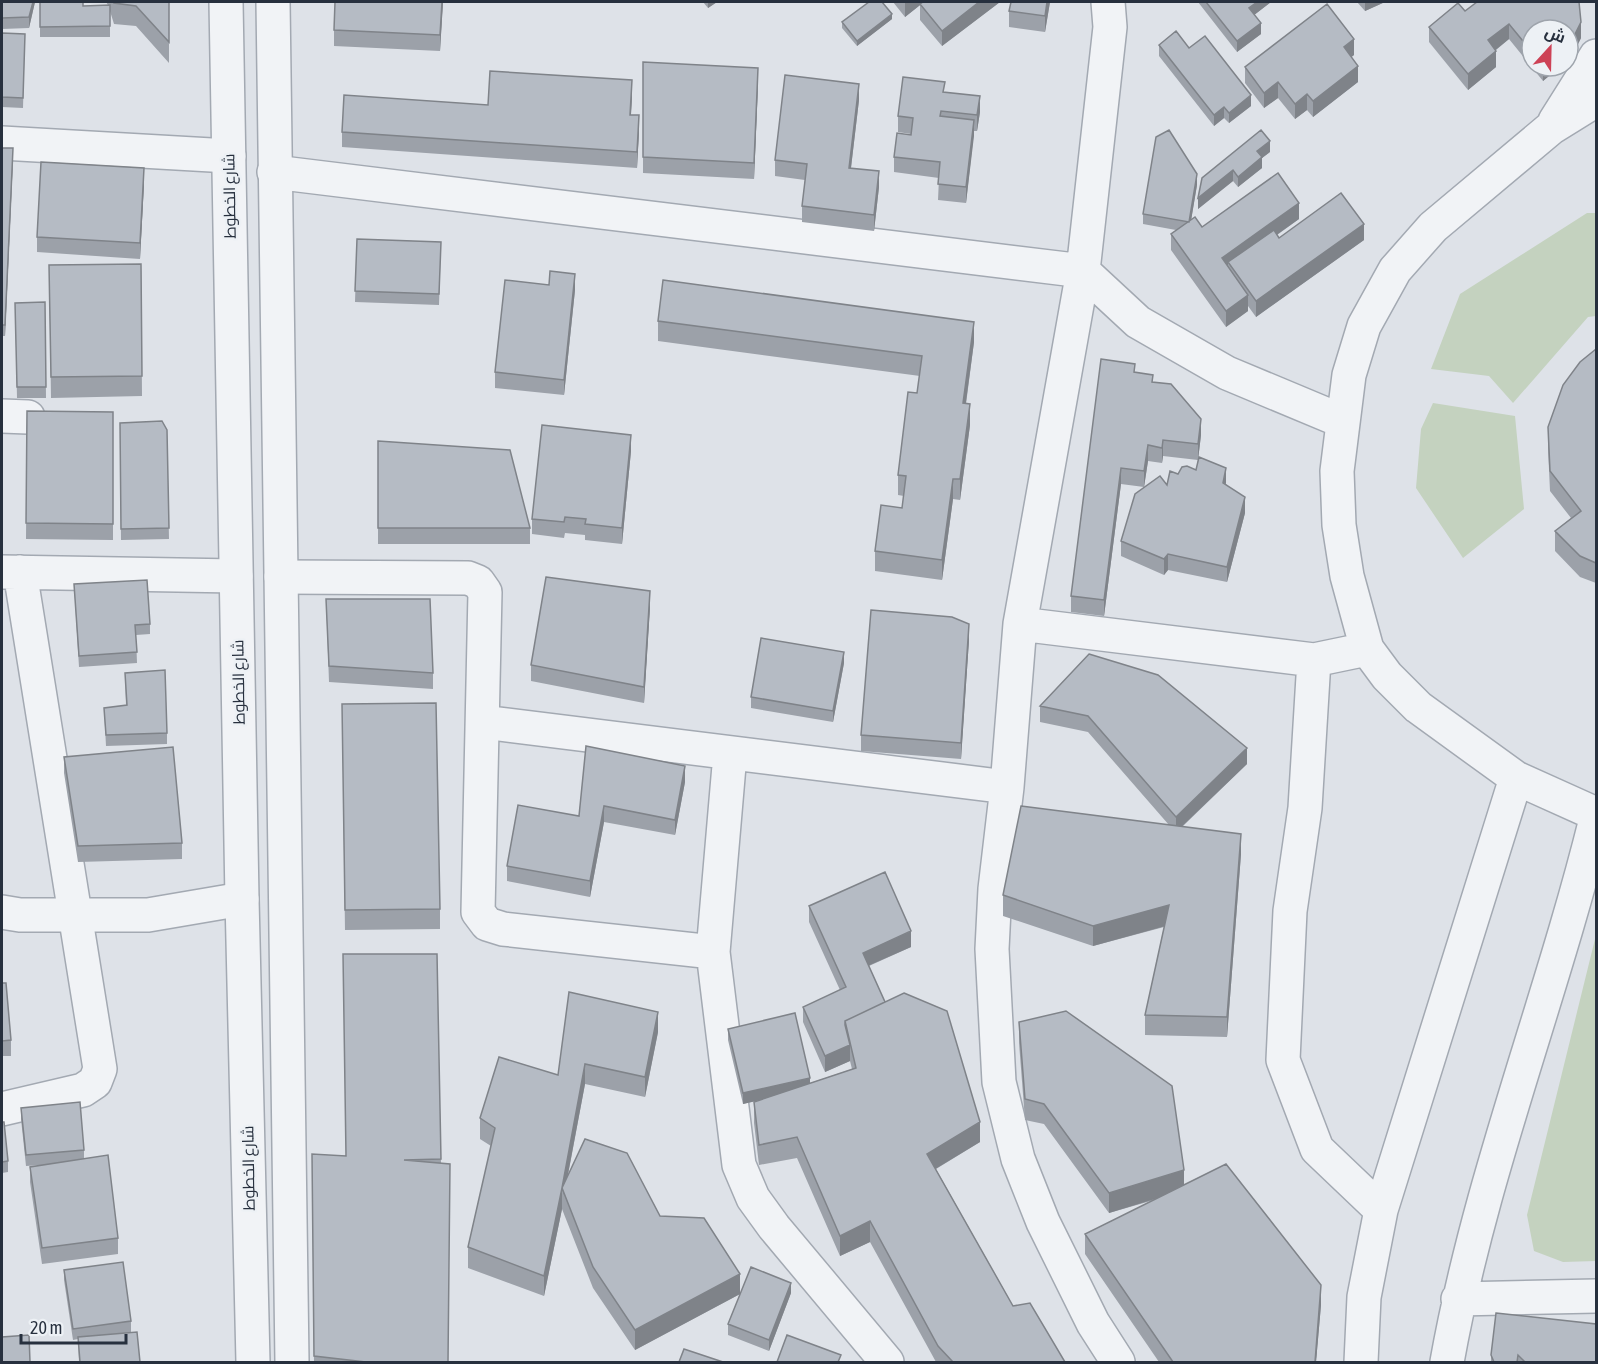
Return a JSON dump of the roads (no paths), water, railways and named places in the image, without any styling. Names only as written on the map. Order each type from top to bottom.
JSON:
[{"type":"street","name":"شارع الخطوط","points":[[226,2],[242,899],[253,1362]]},
{"type":"street","points":[[273,2],[292,1362]]},
{"type":"street","points":[[1112,10],[1083,271],[1020,624],[1007,787],[995,889],[992,949],[999,1082],[1018,1159],[1043,1222],[1093,1323],[1118,1362]]},
{"type":"street","points":[[1551,128],[1596,56]]},
{"type":"street","points":[[1447,1362],[1458,1299],[1478,1220],[1596,817],[1516,778],[1418,707],[1387,676],[1366,649],[1347,576],[1340,525],[1337,471],[1342,422],[1349,375],[1364,326],[1395,270],[1433,227],[1551,128],[1596,100]]},
{"type":"street","points":[[2,142],[229,156]]},
{"type":"street","points":[[274,172],[1083,271],[1138,322],[1227,374],[1342,422]]},
{"type":"street","points":[[2,1109],[83,1090],[95,1082],[100,1069],[11,572],[236,576]]},
{"type":"street","points":[[281,577],[468,578],[478,582],[484,592],[478,912],[487,924],[503,929],[713,952]]},
{"type":"street","points":[[1020,624],[1314,660],[1366,649]]},
{"type":"street","points":[[1314,660],[1305,808],[1290,911],[1283,1060],[1317,1149],[1381,1209]]},
{"type":"street","points":[[483,722],[1007,787]]},
{"type":"street","points":[[730,754],[713,952],[739,1166],[753,1198],[774,1227],[887,1362]]},
{"type":"street","points":[[1361,1362],[1364,1298],[1381,1209],[1516,778]]},
{"type":"street","points":[[2,912],[148,915],[242,899]]},
{"type":"street","points":[[1458,1299],[1596,1296]]}]
